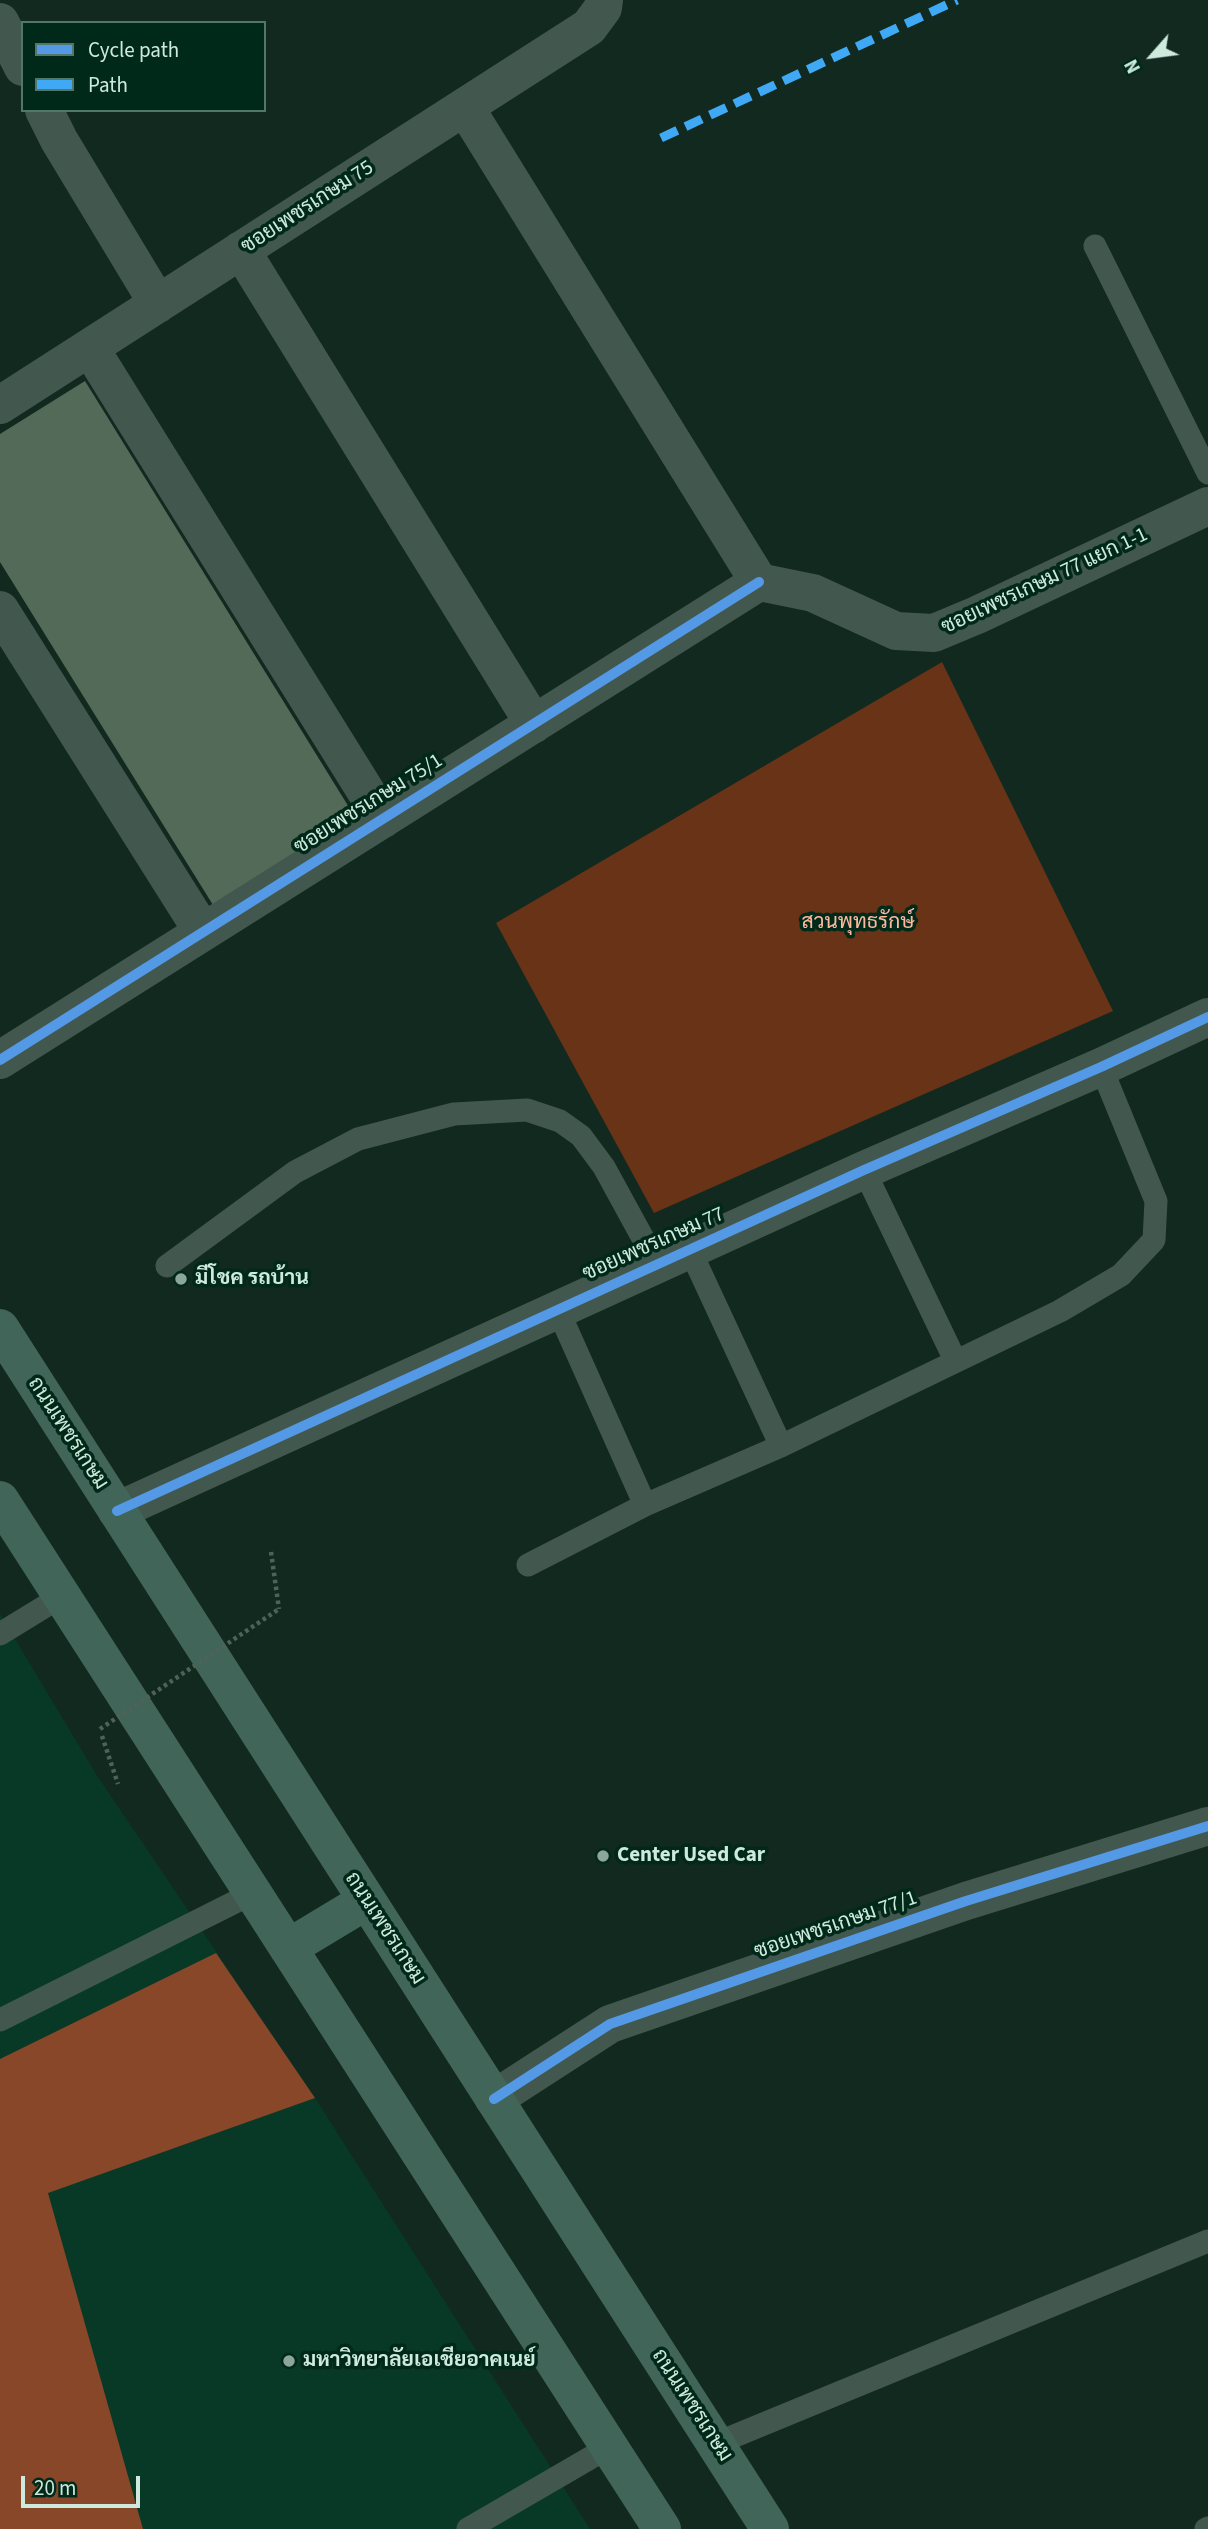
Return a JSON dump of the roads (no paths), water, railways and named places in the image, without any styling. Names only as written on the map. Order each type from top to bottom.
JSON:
[{"type":"main road","name":"ถนนเพชรเกษม","points":[[0,1328],[770,2529]]},
{"type":"main road","points":[[0,1500],[255,1892],[288,1948],[662,2529]]},
{"type":"main road","points":[[288,1948],[366,1901]]},
{"type":"street","name":"ซอยเพชรเกษม 75","points":[[0,405],[589,27],[603,8],[604,0]]},
{"type":"street","points":[[0,22],[21,63]]},
{"type":"street","points":[[465,107],[759,582]]},
{"type":"street","points":[[45,112],[158,304]]},
{"type":"street","points":[[241,250],[534,724]]},
{"type":"street","points":[[90,348],[383,818]]},
{"type":"street","name":"ซอยเพชรเกษม 77 แยก 1-1","points":[[759,582],[813,593],[896,632],[934,632],[977,615],[1208,506]]},
{"type":"street","name":"ซอยเพชรเกษม 75/1","points":[[0,1060],[759,582]]},
{"type":"street","points":[[0,610],[203,932]]},
{"type":"street","name":"ซอยเพชรเกษม 77","points":[[117,1511],[864,1170],[1101,1067],[1208,1017]]},
{"type":"street","name":"ซอยเพชรเกษม 77/1","points":[[494,2099],[610,2024],[966,1901],[1208,1826]]},
{"type":"lane","points":[[1095,246],[1208,473]]},
{"type":"lane","points":[[528,1565],[645,1505],[780,1446],[1060,1311],[1121,1275],[1154,1240],[1156,1201],[1101,1067]]},
{"type":"lane","points":[[167,1266],[295,1172],[358,1139],[454,1114],[527,1110],[560,1121],[581,1136],[673,1257],[780,1446]]},
{"type":"lane","points":[[864,1170],[956,1360]]},
{"type":"lane","points":[[558,1310],[645,1505]]},
{"type":"lane","points":[[0,1634],[62,1595]]},
{"type":"lane","points":[[0,2020],[255,1892]]},
{"type":"lane","points":[[715,2445],[1208,2241]]},
{"type":"lane","points":[[468,2529],[610,2447]]},
{"type":"place","name":"มีโชค รถบ้าน","points":[[181,1279]]},
{"type":"place","name":"Center Used Car","points":[[603,1856]]},
{"type":"place","name":"มหาวิทยาลัยเอเชียอาคเนย์","points":[[289,2361]]},
{"type":"park label","name":"สวนพุทธรักษ์","points":[[858,923]]}]
